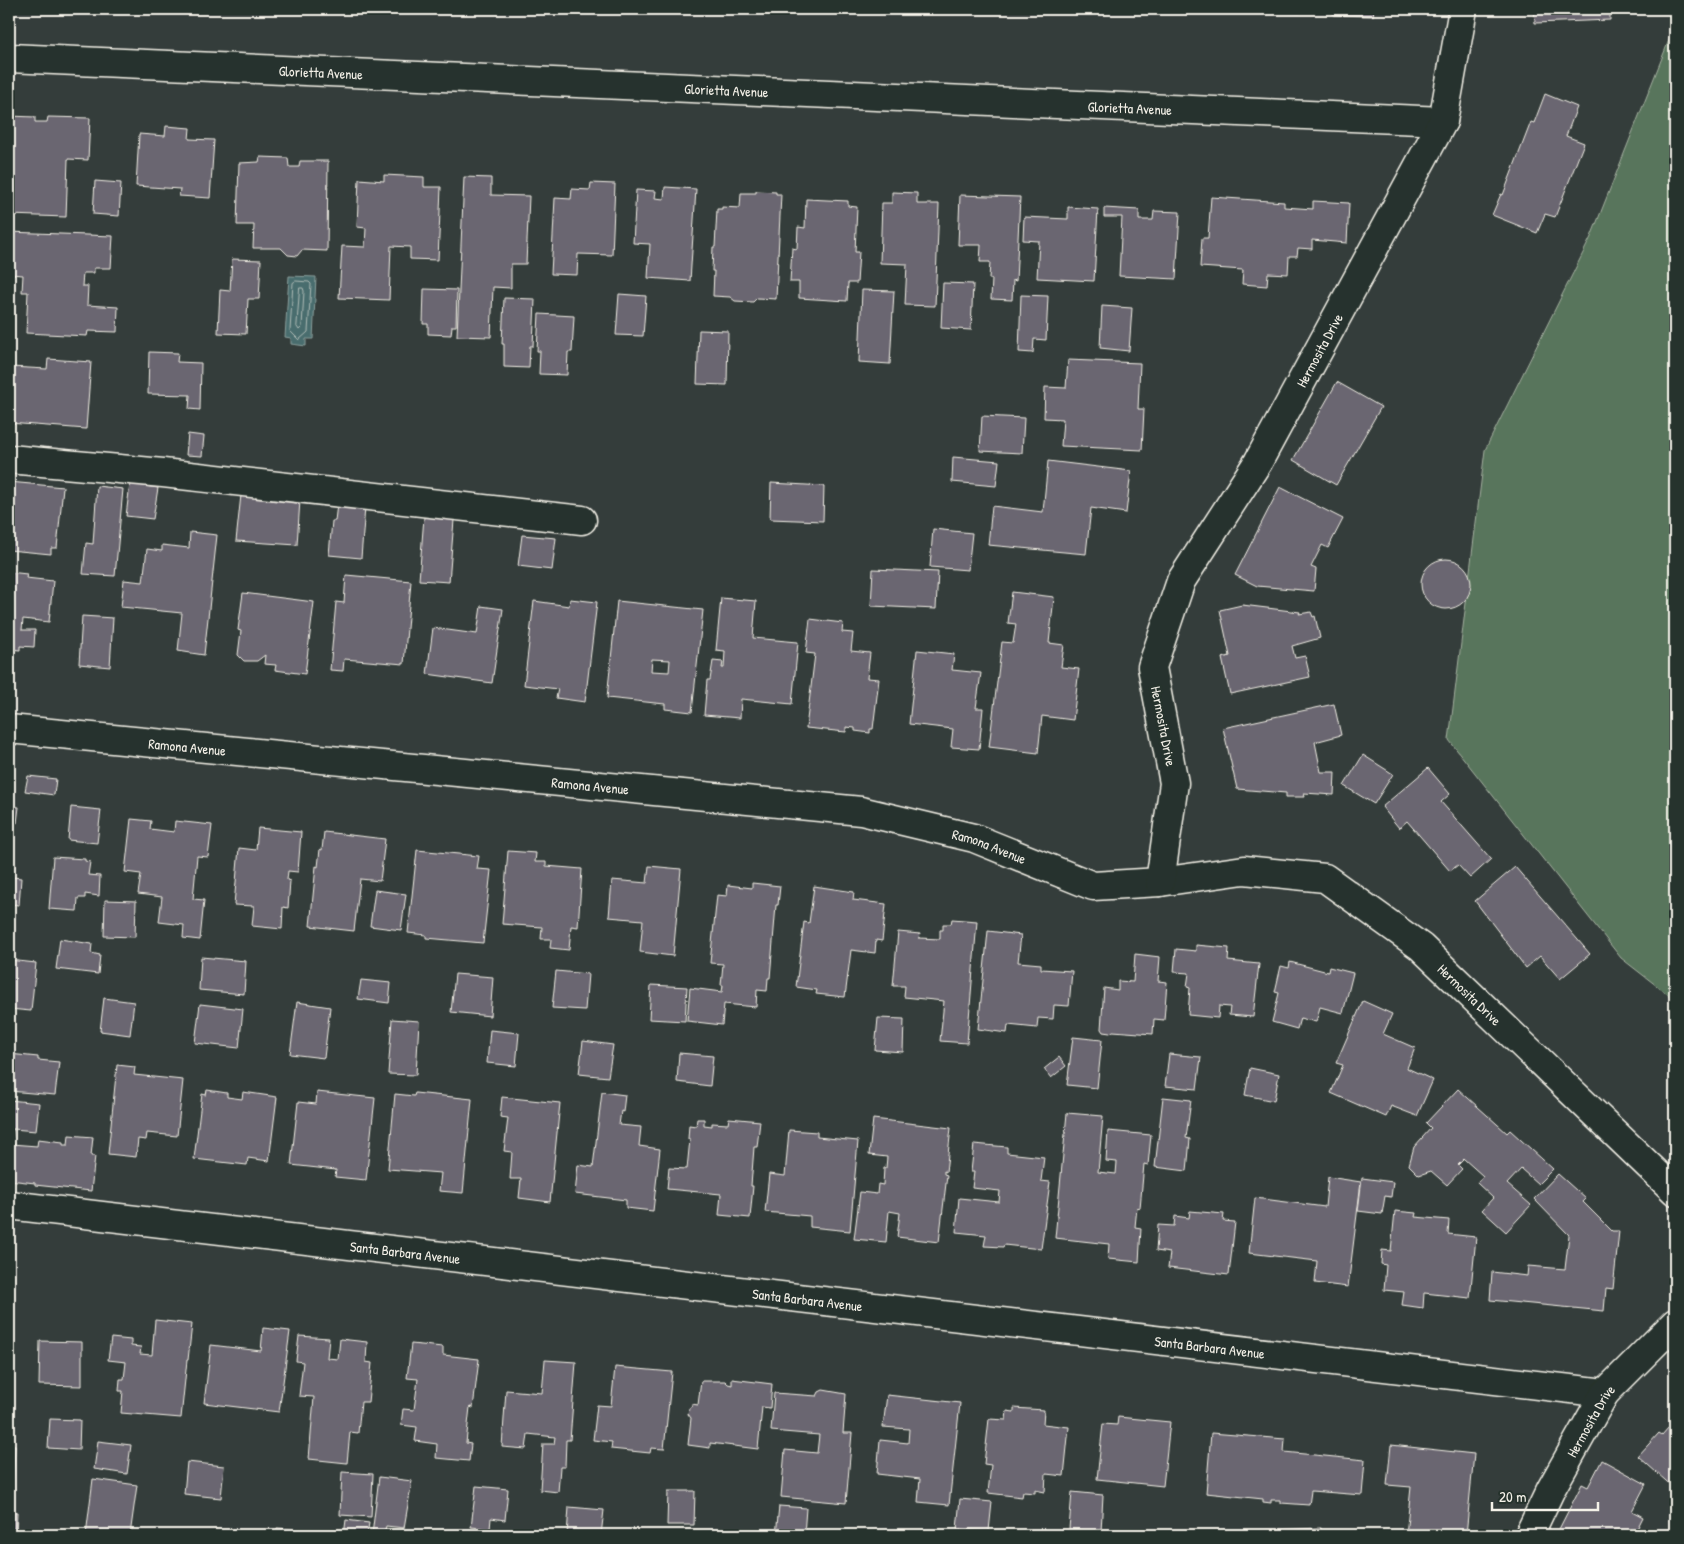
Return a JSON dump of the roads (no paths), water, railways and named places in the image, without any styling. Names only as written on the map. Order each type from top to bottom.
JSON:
[{"type":"street","name":"Hermosita Drive","points":[[1463,9],[1444,121],[1258,462],[1181,581],[1152,667],[1174,783],[1160,882],[1244,870],[1325,878],[1421,947],[1675,1191]]},
{"type":"street","name":"Glorietta Avenue","points":[[9,58],[1444,121]]},
{"type":"street","points":[[9,459],[163,473],[582,520]]},
{"type":"street","name":"Ramona Avenue","points":[[9,730],[861,810],[974,838],[1093,886],[1160,882]]},
{"type":"street","name":"Santa Barbara Avenue","points":[[9,1206],[1605,1394]]},
{"type":"street","name":"Hermosita Drive","points":[[1529,1535],[1551,1489],[1605,1394],[1675,1323]]},
{"type":"water","points":[[289,276],[316,277],[313,339],[306,339],[306,346],[291,344],[291,338],[285,337]]}]
